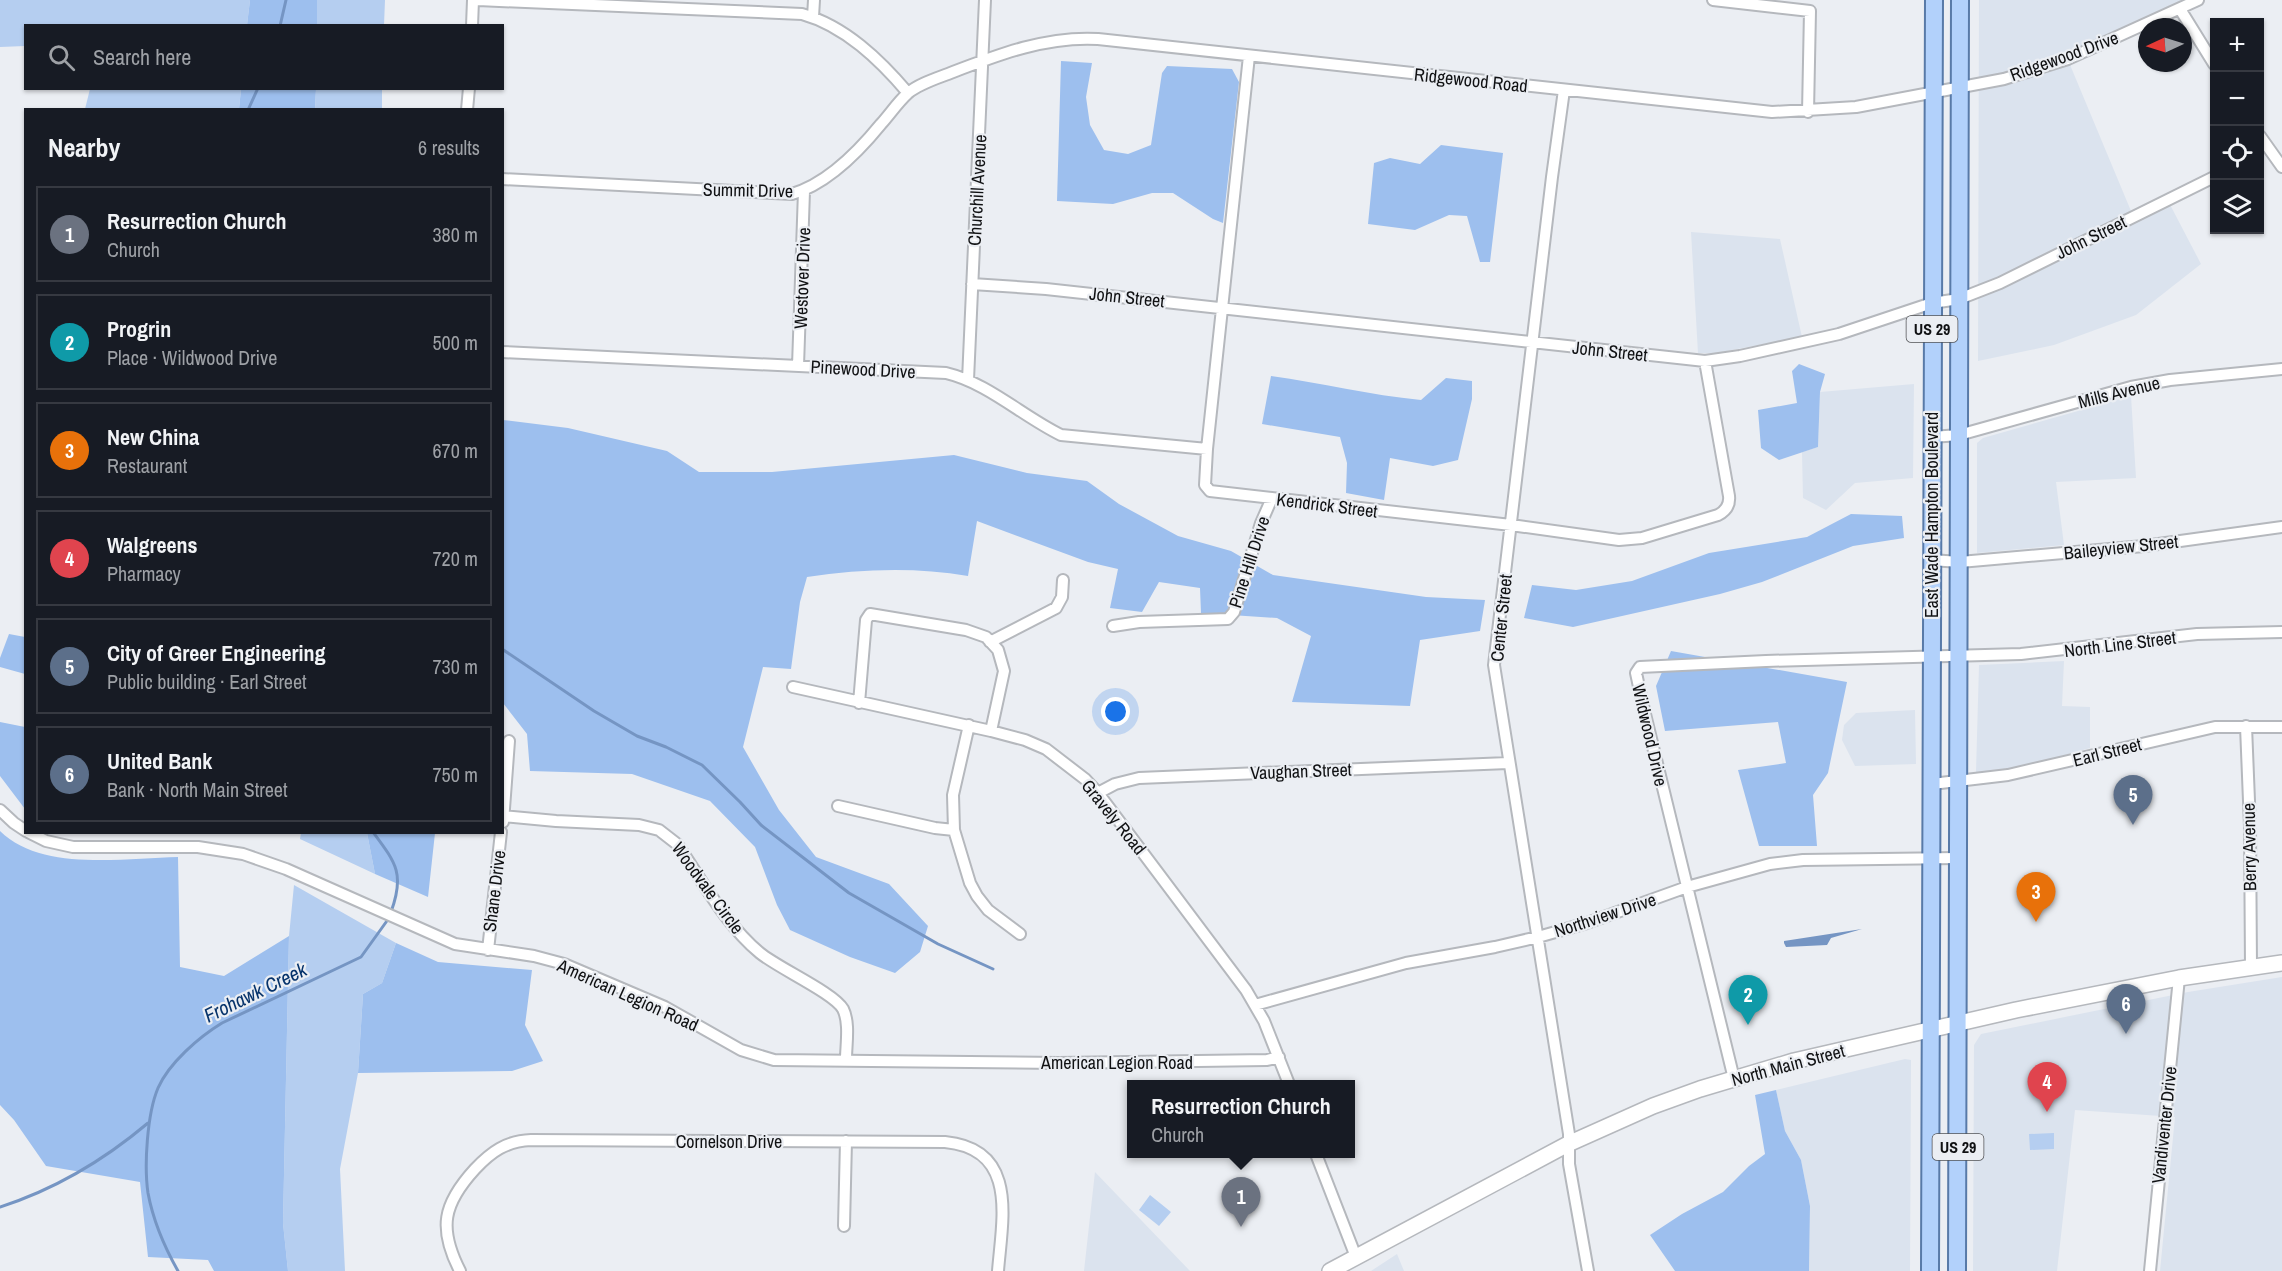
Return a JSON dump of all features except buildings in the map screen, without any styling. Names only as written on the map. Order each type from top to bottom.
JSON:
[{"type":"main road","name":"East Wade Hampton Boulevard","points":[[1930,1029],[1934,0]]},
{"type":"main road","name":"East Wade Hampton Boulevard","points":[[1958,1023],[1960,0]]},
{"type":"main road","name":"North Main Street","points":[[1330,1271],[1568,1144],[1653,1106],[1734,1078],[1794,1061],[1958,1023],[2179,978],[2282,963]]},
{"type":"main road","name":"US 29","points":[[1957,1271],[1958,1023]]},
{"type":"main road","name":"US 29","points":[[1930,1029],[1930,1271]]},
{"type":"street","points":[[472,24],[473,0]]},
{"type":"street","points":[[478,0],[618,3],[790,12],[813,17],[850,38],[872,54],[908,93]]},
{"type":"street","points":[[813,17],[814,0]]},
{"type":"street","name":"Churchill Avenue","points":[[968,380],[985,0]]},
{"type":"street","points":[[1713,0],[1810,11],[1808,112]]},
{"type":"street","name":"Ridgewood Drive","points":[[1960,86],[2004,79],[2039,69],[2077,55],[2198,0]]},
{"type":"street","points":[[2180,9],[2210,58]]},
{"type":"street","name":"Ridgewood Road","points":[[983,61],[1044,42],[1078,38],[1772,112],[1808,112],[1864,106],[1960,86]]},
{"type":"street","name":"Kendrick Street","points":[[1249,56],[1207,449],[1204,485],[1210,491],[1630,540],[1653,535],[1718,515],[1725,511],[1729,504],[1705,362]]},
{"type":"street","name":"Summit Drive","points":[[504,179],[781,194],[804,191],[816,184],[860,147],[908,93],[919,86],[983,61]]},
{"type":"street","points":[[467,108],[469,90]]},
{"type":"street","name":"Center Street","points":[[1564,90],[1494,665],[1569,1134],[1569,1164],[1588,1271]]},
{"type":"street","points":[[2264,153],[2282,167]]},
{"type":"street","name":"John Street","points":[[972,284],[1047,289],[1705,362],[1839,334],[1932,303],[1959,299],[2000,283],[2210,179]]},
{"type":"street","name":"Westover Drive","points":[[798,366],[804,191]]},
{"type":"street","name":"Pinewood Drive","points":[[504,352],[946,373],[968,380],[1061,435],[1207,449]]},
{"type":"street","name":"Mills Avenue","points":[[1932,437],[1959,435],[2170,380],[2282,369]]},
{"type":"street","name":"Pine Hill Drive","points":[[1113,626],[1139,622],[1228,619],[1234,612],[1261,523],[1272,498]]},
{"type":"street","name":"Baileyview Street","points":[[1931,560],[1960,562],[2144,546],[2282,527]]},
{"type":"street","points":[[990,642],[1056,608],[1062,597],[1063,580]]},
{"type":"street","points":[[859,703],[866,620],[870,614],[966,630],[986,638],[998,650],[1004,671],[992,731]]},
{"type":"street","name":"North Line Street","points":[[1958,656],[2057,652],[2197,634],[2282,632]]},
{"type":"street","name":"Wildwood Drive","points":[[1734,1078],[1636,673],[1640,667],[1958,656]]},
{"type":"street","name":"Gravely Road","points":[[793,687],[969,725],[1025,740],[1046,749],[1085,779],[1240,981],[1255,1005],[1288,1080]]},
{"type":"street","points":[[969,725],[953,795],[954,830],[970,883],[977,896],[988,910],[1020,934]]},
{"type":"street","name":"Earl Street","points":[[1932,784],[2029,771],[2204,729],[2246,726],[2282,727]]},
{"type":"street","name":"Berry Avenue","points":[[2246,726],[2250,826],[2251,967]]},
{"type":"street","points":[[504,804],[509,741]]},
{"type":"street","name":"Vaughan Street","points":[[1098,793],[1115,784],[1139,778],[1508,763]]},
{"type":"street","points":[[838,806],[935,828],[954,830]]},
{"type":"street","name":"American Legion Road","points":[[0,810],[24,830]]},
{"type":"street","name":"Woodvale Circle","points":[[504,816],[639,825],[666,834],[677,844],[732,923],[758,952],[788,973],[828,995],[842,1008],[846,1022],[846,1059]]},
{"type":"street","name":"American Legion Road","points":[[31,834],[46,841],[73,847],[198,847],[243,854],[286,869],[455,944],[534,956],[564,964],[665,1007],[730,1045],[750,1053],[788,1061],[846,1059],[1059,1064],[1267,1060],[1279,1057]]},
{"type":"street","name":"Shane Drive","points":[[488,950],[501,834]]},
{"type":"street","name":"Northview Drive","points":[[1255,1005],[1406,963],[1538,937],[1587,923],[1687,887],[1787,861],[1958,858]]},
{"type":"street","name":"Vandiventer Drive","points":[[2150,1271],[2179,978]]},
{"type":"street","name":"Cornelson Drive","points":[[460,1271],[449,1244],[447,1229],[449,1206],[459,1186],[486,1157],[506,1144],[531,1140],[846,1141],[951,1143],[967,1147],[981,1156],[995,1172],[1003,1195],[998,1271]]},
{"type":"street","points":[[844,1226],[846,1141]]},
{"type":"street","points":[[1318,1158],[1356,1257]]},
{"type":"shaded area","points":[[0,0],[250,0],[247,24],[24,24],[24,46],[0,47]]},
{"type":"shaded area","points":[[250,0],[317,0],[317,24],[247,24]]},
{"type":"shaded area","points":[[317,0],[385,0],[384,24],[317,24]]},
{"type":"shaded area","points":[[1979,0],[2201,0],[2161,18],[2138,18],[2138,28],[2068,60],[2131,211],[2165,195],[2201,264],[2136,315],[2054,345],[1978,361]]},
{"type":"shaded area","points":[[1061,61],[1092,63],[1086,97],[1090,125],[1104,150],[1128,154],[1151,145],[1162,73],[1167,66],[1232,69],[1239,82],[1223,223],[1173,193],[1152,193],[1113,204],[1057,201]]},
{"type":"shaded area","points":[[90,90],[241,90],[239,108],[85,108]]},
{"type":"shaded area","points":[[241,90],[316,90],[315,108],[239,108]]},
{"type":"shaded area","points":[[316,90],[382,90],[382,108],[315,108]]},
{"type":"shaded area","points":[[1441,145],[1503,153],[1490,262],[1480,262],[1467,216],[1449,215],[1415,230],[1368,224],[1374,163],[1390,158],[1420,164]]},
{"type":"shaded area","points":[[1691,232],[1780,239],[1802,337],[1716,353],[1698,353]]},
{"type":"shaded area","points":[[1799,364],[1825,374],[1820,392],[1818,447],[1779,460],[1761,448],[1758,410],[1797,403],[1792,371]]},
{"type":"shaded area","points":[[1271,376],[1421,400],[1446,378],[1472,381],[1472,399],[1458,460],[1433,466],[1390,458],[1384,500],[1346,493],[1347,463],[1340,437],[1262,424]]},
{"type":"shaded area","points":[[1914,384],[1913,478],[1855,483],[1826,510],[1803,498],[1802,452],[1818,447],[1820,392]]},
{"type":"shaded area","points":[[2131,396],[2136,478],[2056,482],[2064,545],[1977,553],[1977,443],[1983,438]]},
{"type":"shaded area","points":[[504,420],[568,428],[667,451],[699,472],[772,472],[954,455],[1027,473],[1087,481],[1119,504],[1178,536],[1231,551],[1273,575],[1426,597],[1485,600],[1480,631],[1420,640],[1410,706],[1292,702],[1311,636],[1277,618],[1201,613],[1200,588],[1159,582],[1142,612],[1110,608],[1118,569],[1088,562],[977,521],[968,576],[928,571],[888,570],[807,577],[800,602],[791,669],[763,667],[743,747],[779,810],[816,857],[889,884],[928,926],[920,952],[895,973],[850,957],[790,930],[777,905],[755,847],[710,801],[632,774],[530,771],[527,734],[504,704]]},
{"type":"shaded area","points":[[1851,514],[1902,516],[1904,538],[1853,546],[1762,582],[1720,594],[1573,627],[1524,618],[1532,585],[1576,590],[1632,581],[1709,553],[1807,537]]},
{"type":"shaded area","points":[[9,634],[24,637],[24,674],[0,667],[0,658]]},
{"type":"shaded area","points":[[1671,651],[1847,682],[1828,773],[1813,795],[1817,846],[1759,846],[1738,770],[1786,763],[1778,722],[1665,731],[1656,686]]},
{"type":"shaded area","points":[[2064,661],[2062,706],[2090,707],[2090,748],[2033,764],[1989,772],[1976,772],[1979,665]]},
{"type":"shaded area","points":[[1915,710],[1916,764],[1855,766],[1842,740],[1844,725],[1856,713]]},
{"type":"shaded area","points":[[0,722],[24,727],[24,808],[0,776]]},
{"type":"shaded area","points":[[0,831],[17,844],[60,858],[109,860],[178,857],[180,967],[224,976],[289,936],[283,1223],[288,1271],[214,1271],[208,1260],[148,1257],[140,1182],[46,1166],[14,1120],[0,1105]]},
{"type":"shaded area","points":[[301,834],[367,834],[375,874],[300,839]]},
{"type":"shaded area","points":[[367,834],[435,834],[428,897],[375,874]]},
{"type":"shaded area","points":[[294,885],[396,943],[382,983],[363,994],[358,1073],[340,1169],[345,1271],[288,1271],[283,1223],[289,936]]},
{"type":"shaded area","points":[[1862,929],[1831,938],[1827,945],[1786,947],[1784,943],[1784,941]]},
{"type":"shaded area","points":[[396,943],[438,962],[532,970],[525,1025],[543,1061],[512,1071],[358,1073],[363,994],[382,983]]},
{"type":"shaded area","points":[[2282,977],[2282,1271],[2160,1271],[2175,1117],[2075,1110],[2057,1271],[1973,1271],[1974,1045],[1981,1034],[2188,992]]},
{"type":"shaded area","points":[[1905,1059],[1911,1060],[1910,1271],[1809,1271],[1810,1206],[1801,1160],[1785,1131],[1776,1090]]},
{"type":"shaded area","points":[[1776,1090],[1785,1131],[1801,1160],[1810,1206],[1809,1271],[1675,1271],[1650,1235],[1682,1214],[1723,1192],[1749,1166],[1765,1154],[1755,1095]]},
{"type":"shaded area","points":[[2054,1133],[2054,1149],[2030,1150],[2029,1134]]},
{"type":"shaded area","points":[[1095,1172],[1190,1271],[1084,1271]]},
{"type":"shaded area","points":[[1150,1195],[1171,1212],[1159,1226],[1139,1210]]},
{"type":"shaded area","points":[[1397,1254],[1404,1271],[1371,1271]]},
{"type":"waterway","name":"Frohawk Creek","points":[[280,24],[286,0]]},
{"type":"waterway","name":"Frohawk Creek","points":[[249,108],[257,90]]},
{"type":"waterway","points":[[504,650],[594,711],[637,736],[702,765],[761,825],[849,893],[938,944],[993,969]]},
{"type":"waterway","name":"Frohawk Creek","points":[[374,834],[392,861],[398,878],[391,912]]},
{"type":"waterway","name":"Frohawk Creek","points":[[178,1271],[156,1223],[147,1182],[151,1112],[163,1079],[186,1051],[222,1023],[361,957],[389,918]]},
{"type":"waterway","points":[[0,1207],[60,1183],[114,1150],[148,1123]]},
{"type":"place","name":"City of Greer Engineering","points":[[2133,825]]},
{"type":"place","name":"New China","points":[[2036,922]]},
{"type":"place","name":"Progrin","points":[[1748,1025]]},
{"type":"place","name":"United Bank","points":[[2126,1034]]},
{"type":"place","name":"Walgreens","points":[[2047,1112]]},
{"type":"place","name":"Resurrection Church","points":[[1241,1227]]}]
